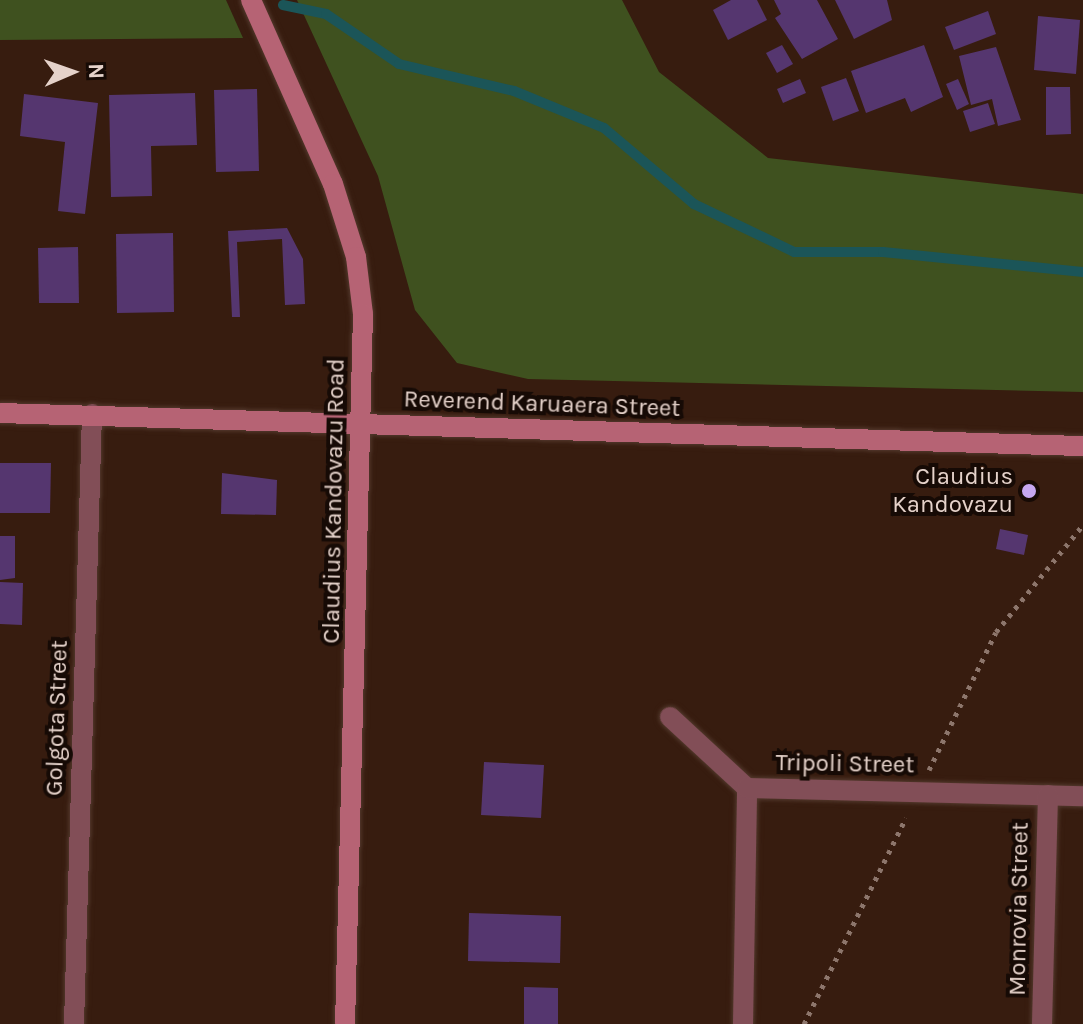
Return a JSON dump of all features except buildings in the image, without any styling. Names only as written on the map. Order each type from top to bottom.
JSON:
[{"type":"street","name":"Claudius Kandovazu Road","points":[[251,0],[333,184],[356,257],[363,425],[345,1024]]},
{"type":"street","name":"Reverend Karuaera Street","points":[[0,413],[1083,446]]},
{"type":"street","name":"Golgota Street","points":[[74,1024],[92,414]]},
{"type":"street","points":[[670,717],[747,788]]},
{"type":"street","name":"Tripoli Street","points":[[743,1024],[747,788],[1083,796]]},
{"type":"street","name":"Monrovia Street","points":[[1042,1024],[1048,795]]},
{"type":"green space","points":[[0,0],[226,0],[243,38],[0,40]]},
{"type":"green space","points":[[297,0],[622,0],[659,72],[768,158],[1083,194],[1083,392],[528,379],[457,363],[415,310],[378,176]]},
{"type":"waterway","points":[[283,5],[326,14],[399,64],[514,91],[604,128],[694,204],[794,252],[883,252],[1083,272]]},
{"type":"place","name":"Claudius Kandovazu","points":[[1029,491]]}]
